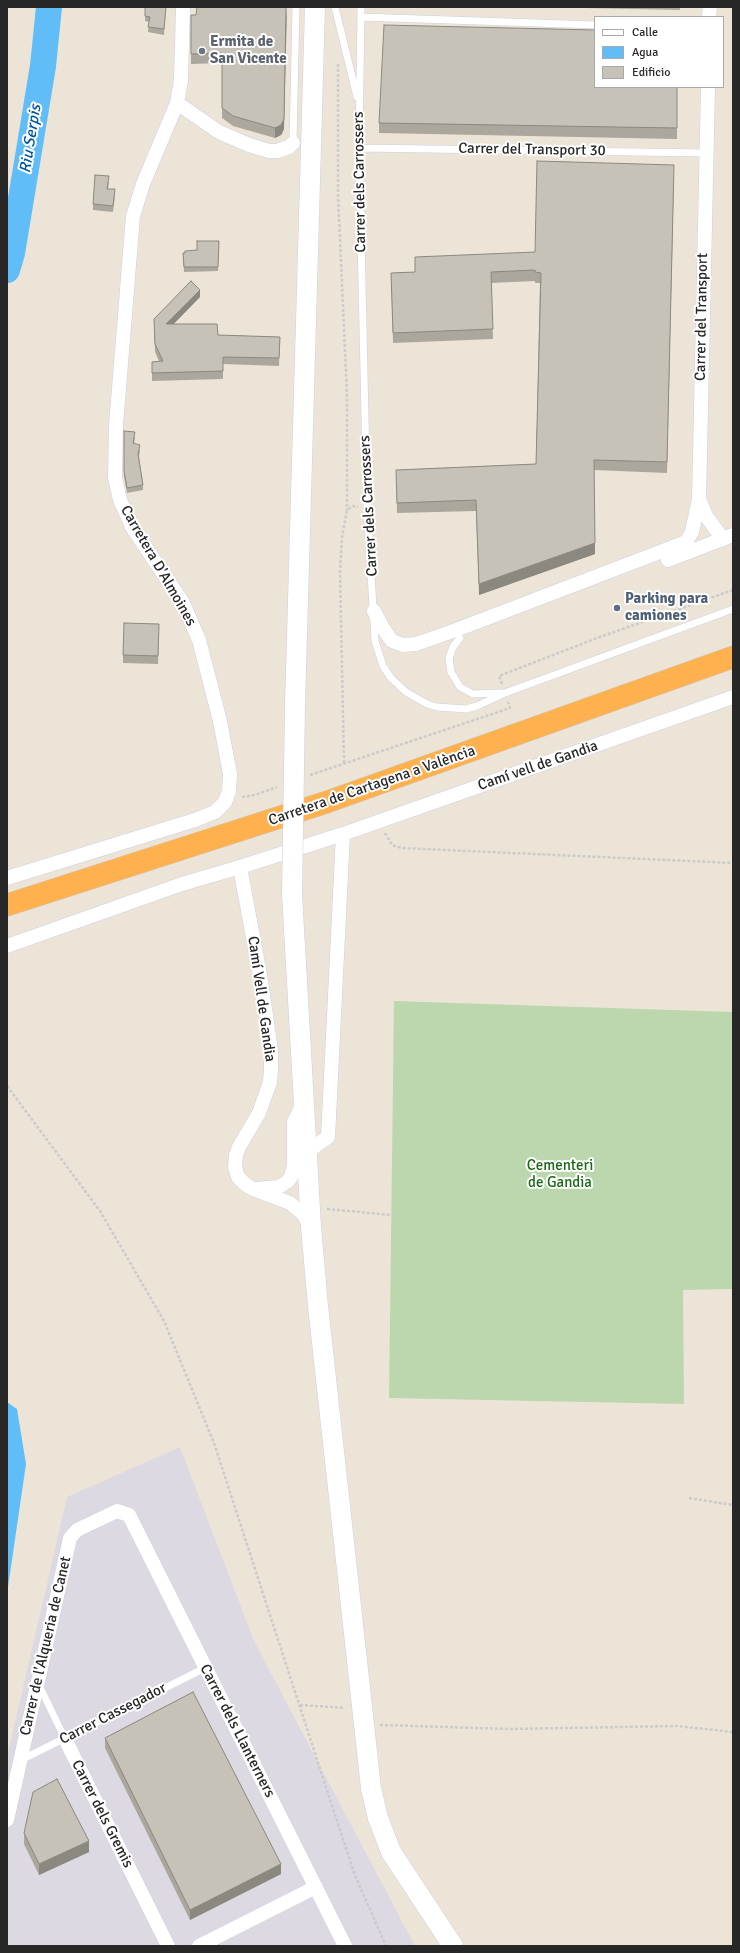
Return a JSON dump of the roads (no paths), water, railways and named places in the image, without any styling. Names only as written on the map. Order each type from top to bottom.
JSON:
[{"type":"highway","name":"Carretera de Cartagena a València","points":[[7,904],[327,802],[733,657]]},
{"type":"main road","points":[[315,7],[295,706],[292,894],[302,1104],[307,1152],[310,1217],[318,1306],[371,1788],[378,1818],[391,1852],[453,1946]]},
{"type":"street","name":"Carretera D'Almoines","points":[[7,878],[195,820],[215,812],[225,802],[228,796],[230,774],[220,722],[200,640],[183,602],[132,527],[120,500],[115,478],[116,417],[131,222],[140,190],[177,103],[181,80],[183,7]]},
{"type":"street","name":"Carrer del Transport","points":[[708,88],[699,499],[706,516],[728,537]]},
{"type":"street","points":[[177,103],[219,132],[269,151],[289,147],[293,142]]},
{"type":"street","name":"Carrer dels Carrossers","points":[[374,611],[392,641],[402,646],[416,644],[450,633],[686,542],[692,532],[699,499]]},
{"type":"street","points":[[460,638],[469,633],[525,614],[728,537]]},
{"type":"street","name":"Camí vell de Gandia","points":[[7,946],[182,884],[240,868],[343,834],[733,697]]},
{"type":"street","points":[[307,1152],[328,1137],[343,834]]},
{"type":"street","name":"Camí Vell de Gandia","points":[[240,868],[260,975],[271,1050],[270,1075],[267,1092],[259,1112],[236,1155],[235,1167],[238,1177],[245,1184],[253,1189],[290,1203],[310,1217]]},
{"type":"street","points":[[253,1189],[279,1187],[288,1181],[294,1165],[294,1122],[302,1104]]},
{"type":"street","name":"Carrer de l'Alqueria de Canet","points":[[7,1820],[70,1538],[77,1530],[117,1511],[129,1515]]},
{"type":"street","name":"Carrer dels Llanterners","points":[[129,1515],[345,1946]]},
{"type":"street","name":"Carrer dels Gremis","points":[[65,1739],[168,1946]]},
{"type":"street","points":[[199,1946],[316,1887]]},
{"type":"lane","points":[[293,142],[296,7]]},
{"type":"lane","points":[[335,7],[359,105]]},
{"type":"lane","name":"Carrer dels Carrossers","points":[[361,7],[358,148],[367,507],[374,611]]},
{"type":"lane","points":[[361,17],[594,26]]},
{"type":"lane","name":"Carrer del Transport 30","points":[[358,148],[706,153]]},
{"type":"lane","points":[[374,611],[376,641],[383,666],[391,678],[415,698],[437,707],[456,710],[477,706],[505,693],[733,609]]},
{"type":"lane","points":[[460,638],[453,647],[449,658],[451,672],[460,687],[473,694],[505,693]]},
{"type":"lane","name":"Carrer Cassegador","points":[[20,1760],[65,1739],[205,1668]]},
{"type":"lane","name":"Carrer dels Gremis","points":[[37,1682],[65,1739]]},
{"type":"water","points":[[7,1402],[17,1409],[26,1464],[7,1594]]},
{"type":"waterway","name":"Riu Serpis","points":[[7,270],[12,253],[43,66],[49,7]]},
{"type":"place","name":"Ermita de San Vicente","points":[[202,51]]},
{"type":"place","name":"Parking para camiones","points":[[617,608]]},
{"type":"park label","name":"Cementeri de Gandia","points":[[560,1174]]}]
